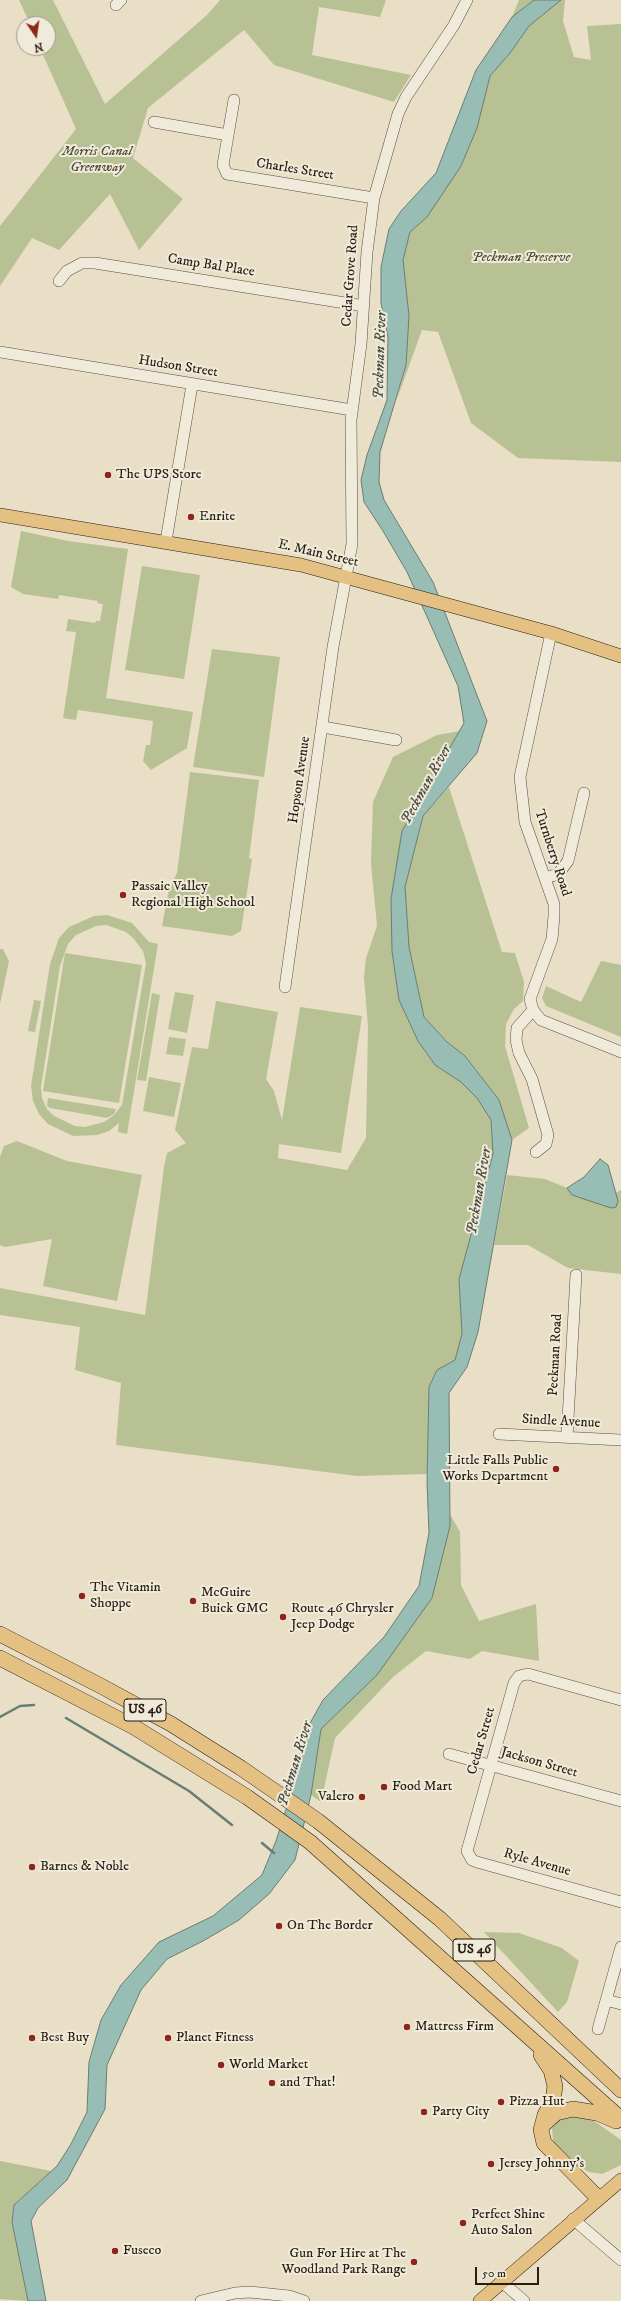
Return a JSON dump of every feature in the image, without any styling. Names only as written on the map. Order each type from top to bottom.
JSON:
[{"type":"highway","name":"US 46","points":[[0,1634],[171,1724],[318,1821],[440,1919],[621,2090]]},
{"type":"highway","name":"US 46","points":[[0,1658],[134,1727],[190,1760],[276,1817],[310,1842],[621,2119]]},
{"type":"highway","points":[[503,2015],[543,2057],[553,2074],[555,2086],[553,2100],[542,2127],[542,2137],[548,2148],[598,2198]]},
{"type":"highway","points":[[542,2127],[551,2116],[573,2109],[598,2113],[621,2124]]},
{"type":"main road","name":"E. Main Street","points":[[0,515],[166,541],[301,565],[407,592],[551,633],[621,656]]},
{"type":"main road","points":[[480,2301],[598,2198],[621,2180]]},
{"type":"street","name":"Cedar Grove Road","points":[[346,577],[353,530],[350,445],[352,410],[364,306],[367,252],[374,198],[398,114],[406,97],[454,25],[467,0]]},
{"type":"street","points":[[154,122],[228,134],[234,100]]},
{"type":"street","name":"Charles Street","points":[[228,134],[224,160],[224,172],[227,174],[374,198]]},
{"type":"street","name":"Camp Bal Place","points":[[59,281],[67,271],[82,263],[96,263],[364,306]]},
{"type":"street","name":"Hudson Street","points":[[0,352],[352,410]]},
{"type":"street","points":[[166,541],[192,384]]},
{"type":"street","name":"Hopson Avenue","points":[[285,987],[323,727],[333,647],[346,577]]},
{"type":"street","name":"Turnberry Road","points":[[533,1010],[530,998],[554,928],[554,904],[525,822],[522,809],[520,777],[551,633]]},
{"type":"street","points":[[323,727],[396,740]]},
{"type":"street","points":[[545,878],[558,874],[568,861],[584,793]]},
{"type":"street","points":[[536,1152],[546,1144],[548,1135],[532,1079],[519,1053],[516,1040],[517,1028],[533,1010],[541,1020],[621,1052]]},
{"type":"street","name":"Peckman Road","points":[[567,1437],[576,1275]]},
{"type":"street","name":"Sindle Avenue","points":[[499,1434],[621,1440]]},
{"type":"street","name":"Cedar Street","points":[[471,1834],[516,1680],[519,1676],[524,1674],[537,1677],[621,1700]]},
{"type":"street","name":"Jackson Street","points":[[449,1754],[621,1801]]},
{"type":"street","name":"Ryle Avenue","points":[[471,1834],[467,1851],[472,1860],[621,1902]]},
{"type":"street","points":[[598,2030],[621,1947]]},
{"type":"street","points":[[606,2000],[621,2004]]},
{"type":"street","points":[[573,2220],[621,2260]]},
{"type":"street","points":[[502,2282],[524,2301]]},
{"type":"street","points":[[201,2301],[235,2293],[250,2292],[289,2296],[304,2301]]},
{"type":"green space","name":"Morris Canal Greenway","points":[[19,0],[53,0],[105,104],[207,15],[220,0],[386,0],[380,17],[319,7],[312,55],[411,75],[394,102],[274,65],[244,30],[148,108],[133,158],[183,199],[139,250],[110,194],[59,250],[32,238],[0,286],[0,226],[76,129],[44,56],[56,56],[56,16],[26,16]]},
{"type":"green space","name":"Peckman Preserve","points":[[519,0],[565,0],[563,21],[574,57],[591,60],[587,26],[621,24],[621,462],[518,458],[471,423],[438,332],[422,330],[396,402],[406,365],[409,316],[403,260],[410,232],[422,221],[462,164],[474,134],[490,76],[510,53],[512,17]]},
{"type":"green space","points":[[21,531],[68,541],[128,549],[106,698],[193,712],[187,748],[151,770],[143,761],[146,745],[150,745],[153,721],[78,710],[76,720],[63,718],[76,632],[66,631],[68,619],[95,623],[96,621],[100,621],[103,604],[97,603],[98,601],[59,595],[58,599],[23,594],[11,587]]},
{"type":"green space","points":[[142,566],[200,575],[184,679],[125,670]]},
{"type":"green space","points":[[212,649],[280,657],[264,777],[193,767]]},
{"type":"green space","points":[[460,731],[402,831],[392,951],[399,1000],[418,1041],[435,1065],[461,1082],[477,1098],[491,1120],[493,1154],[459,1279],[462,1334],[455,1360],[437,1370],[429,1387],[427,1474],[357,1476],[116,1445],[121,1383],[75,1370],[80,1327],[0,1315],[0,1288],[145,1315],[167,1153],[186,1143],[175,1130],[192,1047],[208,1049],[216,1001],[278,1012],[266,1079],[274,1091],[282,1120],[300,1007],[362,1016],[341,1153],[279,1144],[278,1158],[347,1170],[366,1138],[368,1027],[364,977],[366,958],[377,926],[371,863],[373,802],[393,757],[437,735]]},
{"type":"green space","points":[[190,772],[259,780],[249,858],[252,859],[241,931],[232,936],[162,926],[169,889],[177,873]]},
{"type":"green space","points":[[449,787],[502,952],[515,953],[524,982],[523,1001],[514,1009],[506,1024],[505,1046],[529,1128],[512,1140],[499,1100],[465,1056],[447,1042],[424,1017],[409,947],[405,887],[423,816]]},
{"type":"green space","points":[[107,915],[132,923],[149,942],[158,944],[127,1134],[118,1132],[119,1123],[109,1131],[97,1135],[73,1136],[48,1124],[39,1114],[33,1101],[31,1086],[50,964],[59,938],[69,927],[94,916]],"holes":[[[106,925],[126,932],[133,938],[143,951],[146,963],[122,1105],[114,1115],[104,1122],[85,1127],[75,1126],[54,1116],[47,1109],[42,1098],[41,1087],[60,966],[68,944],[76,935],[96,926]]]},
{"type":"green space","points":[[0,949],[3,949],[9,961],[0,1004]]},
{"type":"green space","points":[[65,953],[142,965],[119,1103],[43,1091]]},
{"type":"green space","points":[[601,961],[621,965],[621,1037],[546,1006],[542,998],[546,986],[581,1002]]},
{"type":"green space","points":[[175,992],[194,995],[187,1033],[168,1029]]},
{"type":"green space","points":[[152,993],[160,995],[146,1081],[137,1080]]},
{"type":"green space","points":[[34,1000],[41,1001],[35,1032],[28,1031]]},
{"type":"green space","points":[[169,1037],[186,1039],[183,1056],[166,1054]]},
{"type":"green space","points":[[149,1077],[181,1083],[174,1117],[143,1111]]},
{"type":"green space","points":[[48,1098],[116,1109],[114,1114],[107,1118],[50,1108],[47,1106]]},
{"type":"green space","points":[[17,1141],[67,1161],[142,1175],[117,1301],[43,1286],[52,1239],[5,1247],[0,1245],[0,1157],[4,1146]]},
{"type":"green space","points":[[507,1175],[545,1179],[567,1188],[572,1195],[618,1201],[615,1193],[621,1190],[621,1274],[568,1268],[528,1245],[494,1245]]},
{"type":"green space","points":[[450,1514],[460,1532],[461,1585],[479,1621],[536,1604],[539,1661],[482,1651],[470,1659],[426,1651],[393,1677],[335,1738],[321,1802],[311,1795],[321,1729],[432,1598],[447,1537]]},
{"type":"green space","points":[[484,1932],[519,1933],[562,1948],[579,1961],[567,2002],[558,2012]]},
{"type":"green space","points":[[565,2116],[581,2116],[581,2118],[594,2121],[621,2140],[621,2165],[602,2174],[589,2172],[576,2165],[555,2144],[553,2140],[552,2129],[555,2123]]},
{"type":"green space","points":[[0,2161],[51,2171],[14,2205],[12,2222],[28,2301],[0,2299]]},
{"type":"water","points":[[534,0],[561,0],[529,26],[510,53],[490,76],[477,128],[461,166],[427,217],[410,232],[403,260],[409,316],[406,365],[380,452],[379,482],[384,500],[433,582],[487,721],[477,753],[423,816],[405,887],[409,947],[424,1017],[447,1042],[465,1056],[499,1100],[512,1140],[478,1332],[467,1367],[449,1393],[450,1526],[432,1598],[377,1675],[321,1729],[311,1795],[295,1860],[269,1894],[239,1920],[203,1941],[167,1959],[141,1990],[107,2065],[105,2109],[67,2180],[38,2208],[31,2221],[46,2301],[28,2301],[12,2222],[14,2205],[57,2166],[71,2144],[87,2112],[89,2062],[101,2020],[121,1985],[159,1942],[213,1916],[262,1875],[276,1841],[295,1781],[304,1734],[323,1700],[384,1637],[419,1586],[429,1533],[427,1482],[429,1387],[437,1370],[455,1360],[462,1334],[459,1279],[493,1154],[491,1120],[477,1098],[461,1082],[435,1065],[418,1041],[399,1000],[392,951],[391,899],[402,831],[464,723],[458,686],[407,572],[364,502],[361,480],[367,455],[387,400],[388,337],[381,303],[381,267],[389,229],[401,211],[436,173],[476,70],[512,17]]},
{"type":"water","points":[[600,1159],[608,1165],[618,1201],[616,1207],[611,1208],[572,1195],[567,1188],[584,1177]]},
{"type":"waterway","points":[[0,1717],[20,1706],[34,1705]]},
{"type":"waterway","points":[[66,1718],[189,1791],[232,1825]]},
{"type":"waterway","points":[[262,1843],[274,1853]]},
{"type":"place","name":"The UPS Store","points":[[108,475]]},
{"type":"place","name":"Enrite","points":[[191,517]]},
{"type":"place","name":"Passaic Valley Regional High School","points":[[123,895]]},
{"type":"place","name":"Little Falls Public Works Department","points":[[556,1469]]},
{"type":"place","name":"The Vitamin Shoppe","points":[[82,1596]]},
{"type":"place","name":"McGuire Buick GMC","points":[[193,1601]]},
{"type":"place","name":"Route 46 Chrysler Jeep Dodge","points":[[283,1617]]},
{"type":"place","name":"Food Mart","points":[[384,1787]]},
{"type":"place","name":"Valero","points":[[362,1797]]},
{"type":"place","name":"Barnes & Noble","points":[[32,1867]]},
{"type":"place","name":"On The Border","points":[[279,1926]]},
{"type":"place","name":"Mattress Firm","points":[[407,2027]]},
{"type":"place","name":"Best Buy","points":[[32,2038]]},
{"type":"place","name":"Planet Fitness","points":[[168,2038]]},
{"type":"place","name":"World Market","points":[[221,2065]]},
{"type":"place","name":"and That!","points":[[272,2083]]},
{"type":"place","name":"Pizza Hut","points":[[501,2102]]},
{"type":"place","name":"Party City","points":[[424,2112]]},
{"type":"place","name":"Jersey Johnny's","points":[[491,2164]]},
{"type":"place","name":"Perfect Shine Auto Salon","points":[[463,2223]]},
{"type":"place","name":"Fuseco","points":[[115,2251]]},
{"type":"place","name":"Gun For Hire at The Woodland Park Range","points":[[414,2262]]},
{"type":"water label","name":"Peckman River","points":[[381,355]]},
{"type":"water label","name":"Peckman River","points":[[427,785]]},
{"type":"water label","name":"Peckman River","points":[[480,1191]]},
{"type":"water label","name":"Peckman River","points":[[296,1764]]}]
